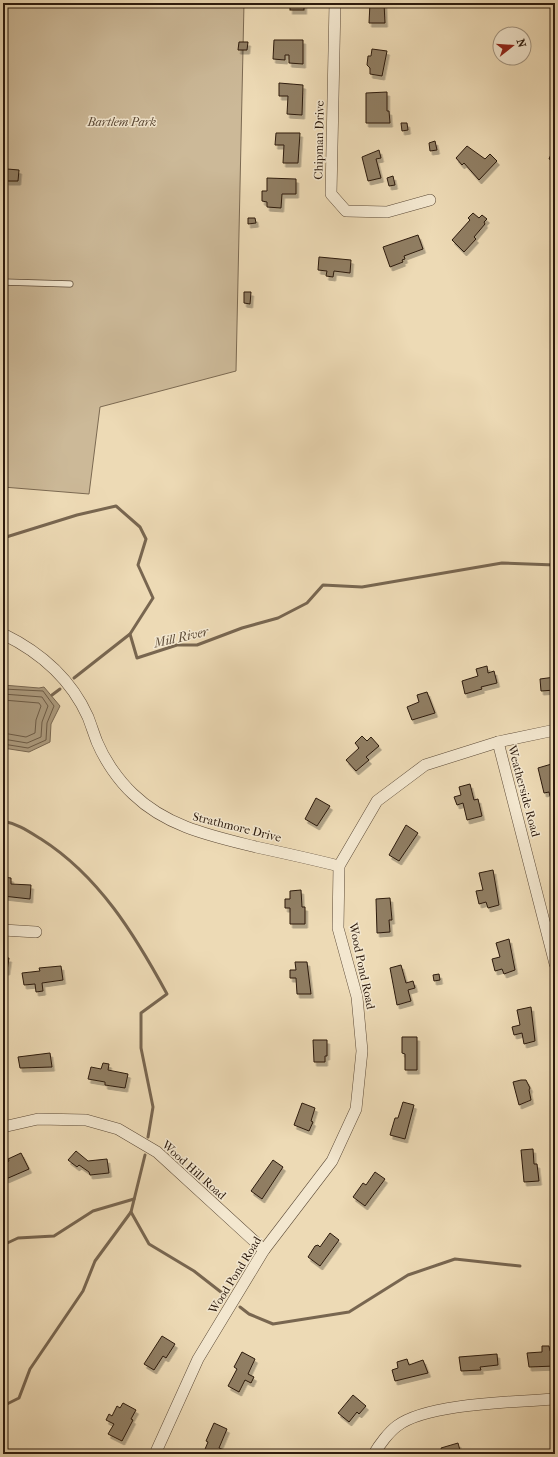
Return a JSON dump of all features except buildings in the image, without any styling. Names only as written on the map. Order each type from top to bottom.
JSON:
[{"type":"street","name":"Chipman Drive","points":[[335,3],[331,194],[346,211],[387,212],[430,200]]},
{"type":"street","name":"Strathmore Drive","points":[[3,634],[23,644],[53,666],[73,692],[87,716],[98,744],[113,770],[133,794],[160,815],[186,828],[217,838],[339,866]]},
{"type":"street","name":"Wood Pond Road","points":[[155,1454],[198,1358],[264,1250],[332,1161],[356,1109],[362,1051],[357,997],[338,928],[339,866],[377,800],[425,765],[498,742],[555,730]]},
{"type":"street","name":"Weatherside Road","points":[[498,742],[555,964]]},
{"type":"street","points":[[3,930],[36,932]]},
{"type":"street","name":"Wood Hill Road","points":[[3,1127],[38,1119],[86,1120],[118,1129],[157,1152],[264,1250]]},
{"type":"street","points":[[374,1454],[396,1426],[427,1412],[446,1408],[555,1399]]},
{"type":"lane","points":[[3,282],[70,284]]},
{"type":"green space","name":"Bartlem Park","points":[[3,3],[244,3],[236,371],[100,407],[89,494],[3,487]]},
{"type":"water","points":[[3,685],[39,688],[44,687],[60,706],[51,724],[50,742],[29,752],[3,748]]},
{"type":"waterway","name":"Mill River","points":[[3,538],[77,515],[116,506],[140,527],[146,539],[138,565],[153,598],[130,634],[137,658],[177,645],[197,645],[242,628],[278,618],[307,603],[323,585],[362,587],[502,563],[555,565]]},
{"type":"waterway","points":[[74,678],[130,634]]},
{"type":"waterway","points":[[52,695],[60,689]]},
{"type":"waterway","points":[[3,821],[18,826],[41,839],[62,854],[81,871],[114,908],[142,950],[167,994],[141,1013],[141,1048],[153,1107],[148,1137]]},
{"type":"waterway","points":[[3,1406],[19,1398],[30,1369],[83,1291],[95,1261],[131,1212],[145,1155]]},
{"type":"waterway","points":[[3,1245],[18,1238],[54,1236],[93,1211],[134,1199]]},
{"type":"waterway","points":[[131,1212],[149,1244],[194,1271],[226,1296]]},
{"type":"waterway","points":[[240,1307],[249,1314],[273,1324],[349,1312],[408,1275],[455,1259],[520,1266]]}]
